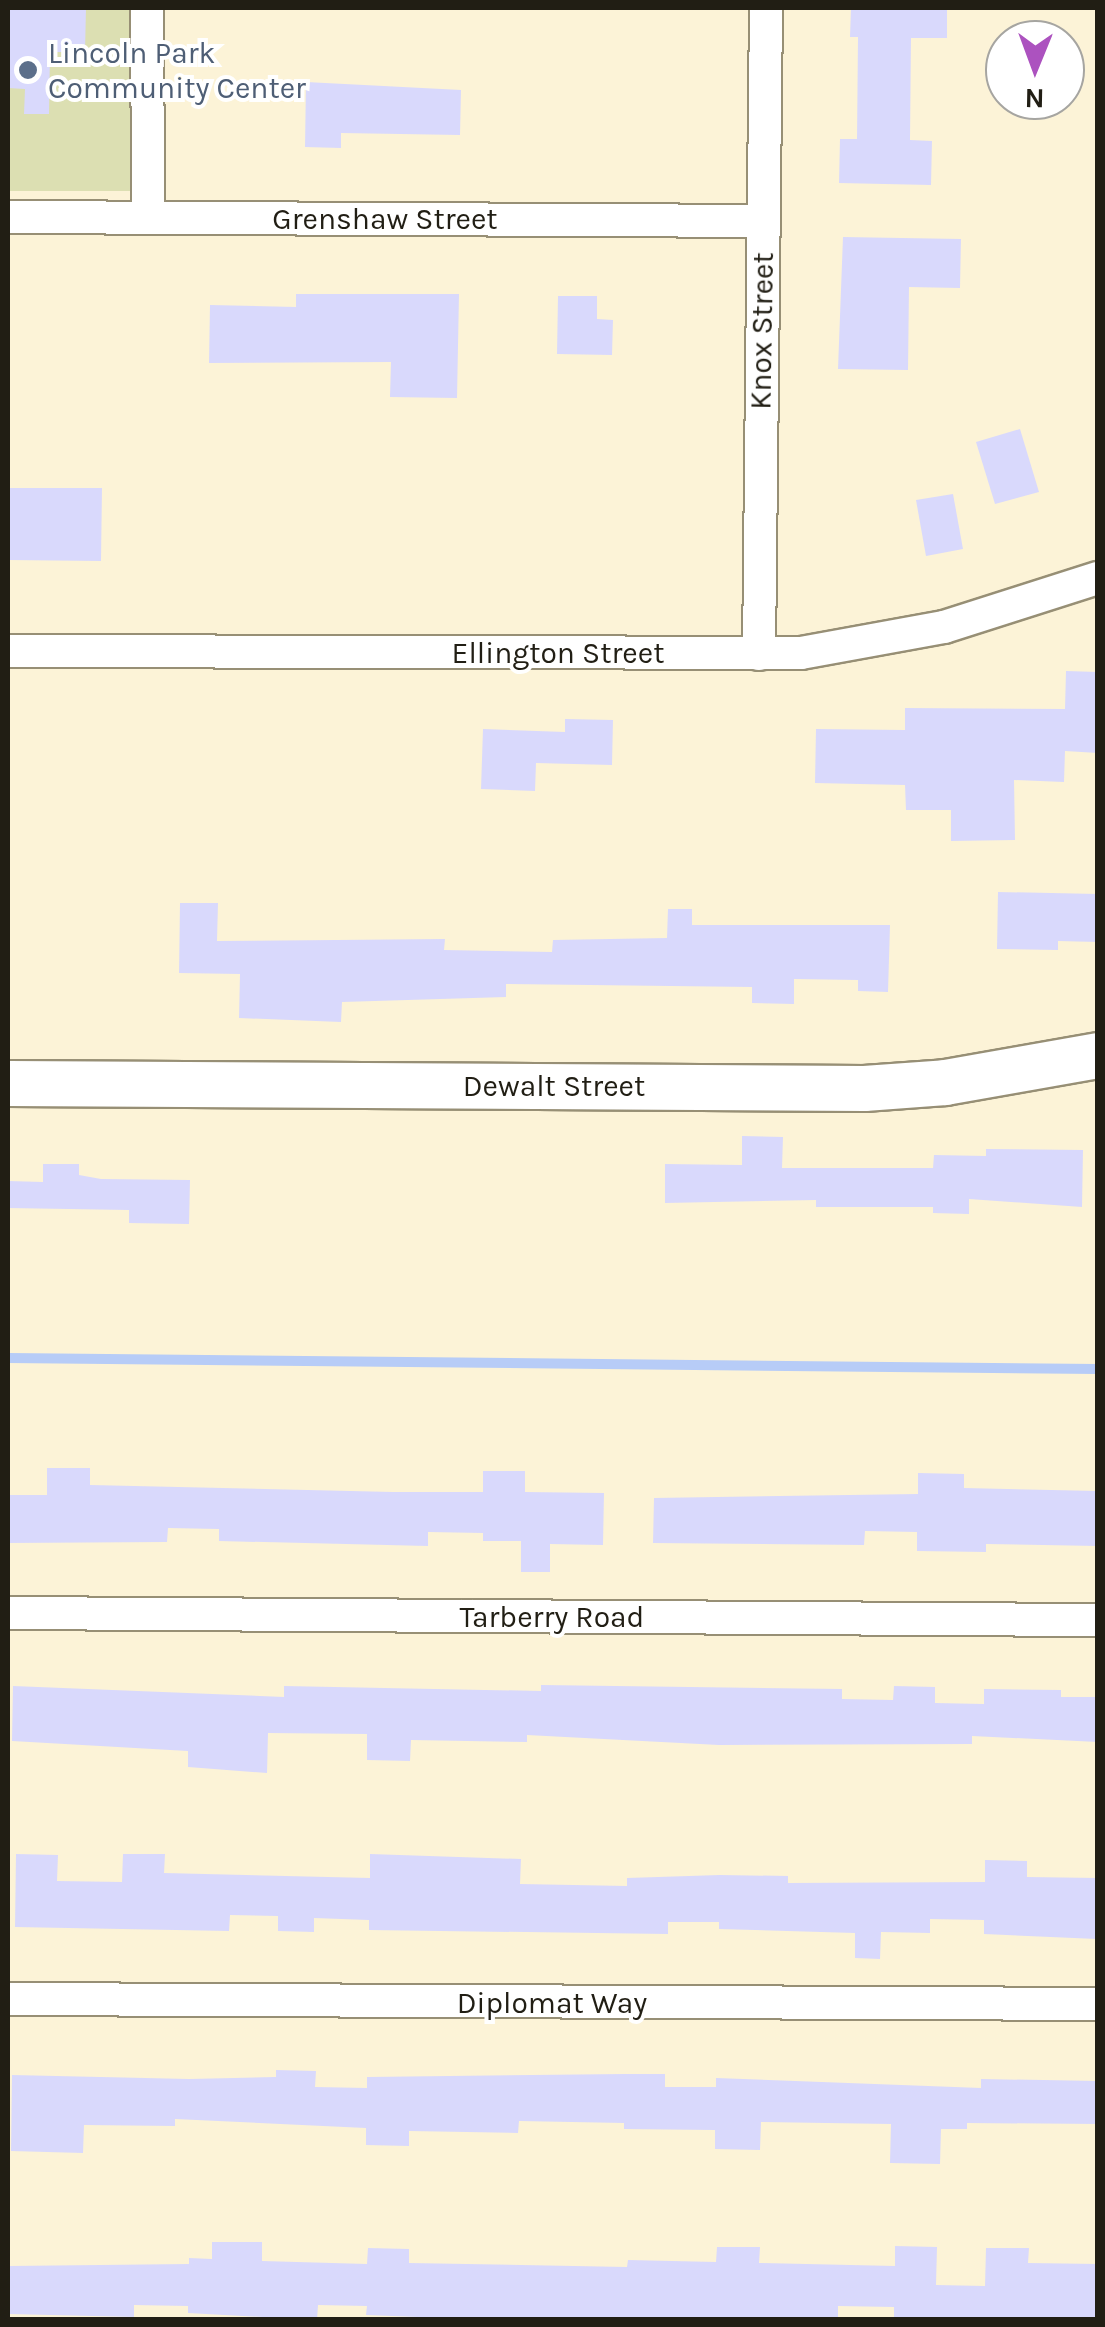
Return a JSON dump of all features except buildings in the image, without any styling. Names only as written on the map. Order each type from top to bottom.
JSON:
[{"type":"street","points":[[147,8],[148,218]]},
{"type":"street","name":"Knox Street","points":[[759,654],[766,8]]},
{"type":"street","name":"Grenshaw Street","points":[[8,218],[762,221]]},
{"type":"street","name":"Ellington Street","points":[[8,651],[759,654],[870,644],[1098,578]]},
{"type":"street","name":"Dewalt Street","points":[[8,1082],[864,1088],[945,1082],[1098,1055]]},
{"type":"street","name":"Tarberry Road","points":[[8,1614],[1098,1620]]},
{"type":"street","name":"Diplomat Way","points":[[8,1999],[1098,2004]]},
{"type":"green space","points":[[8,8],[138,8],[136,191],[8,191]]},
{"type":"waterway","points":[[8,1358],[1098,1369]]},
{"type":"place","name":"Lincoln Park Community Center","points":[[28,70]]}]
